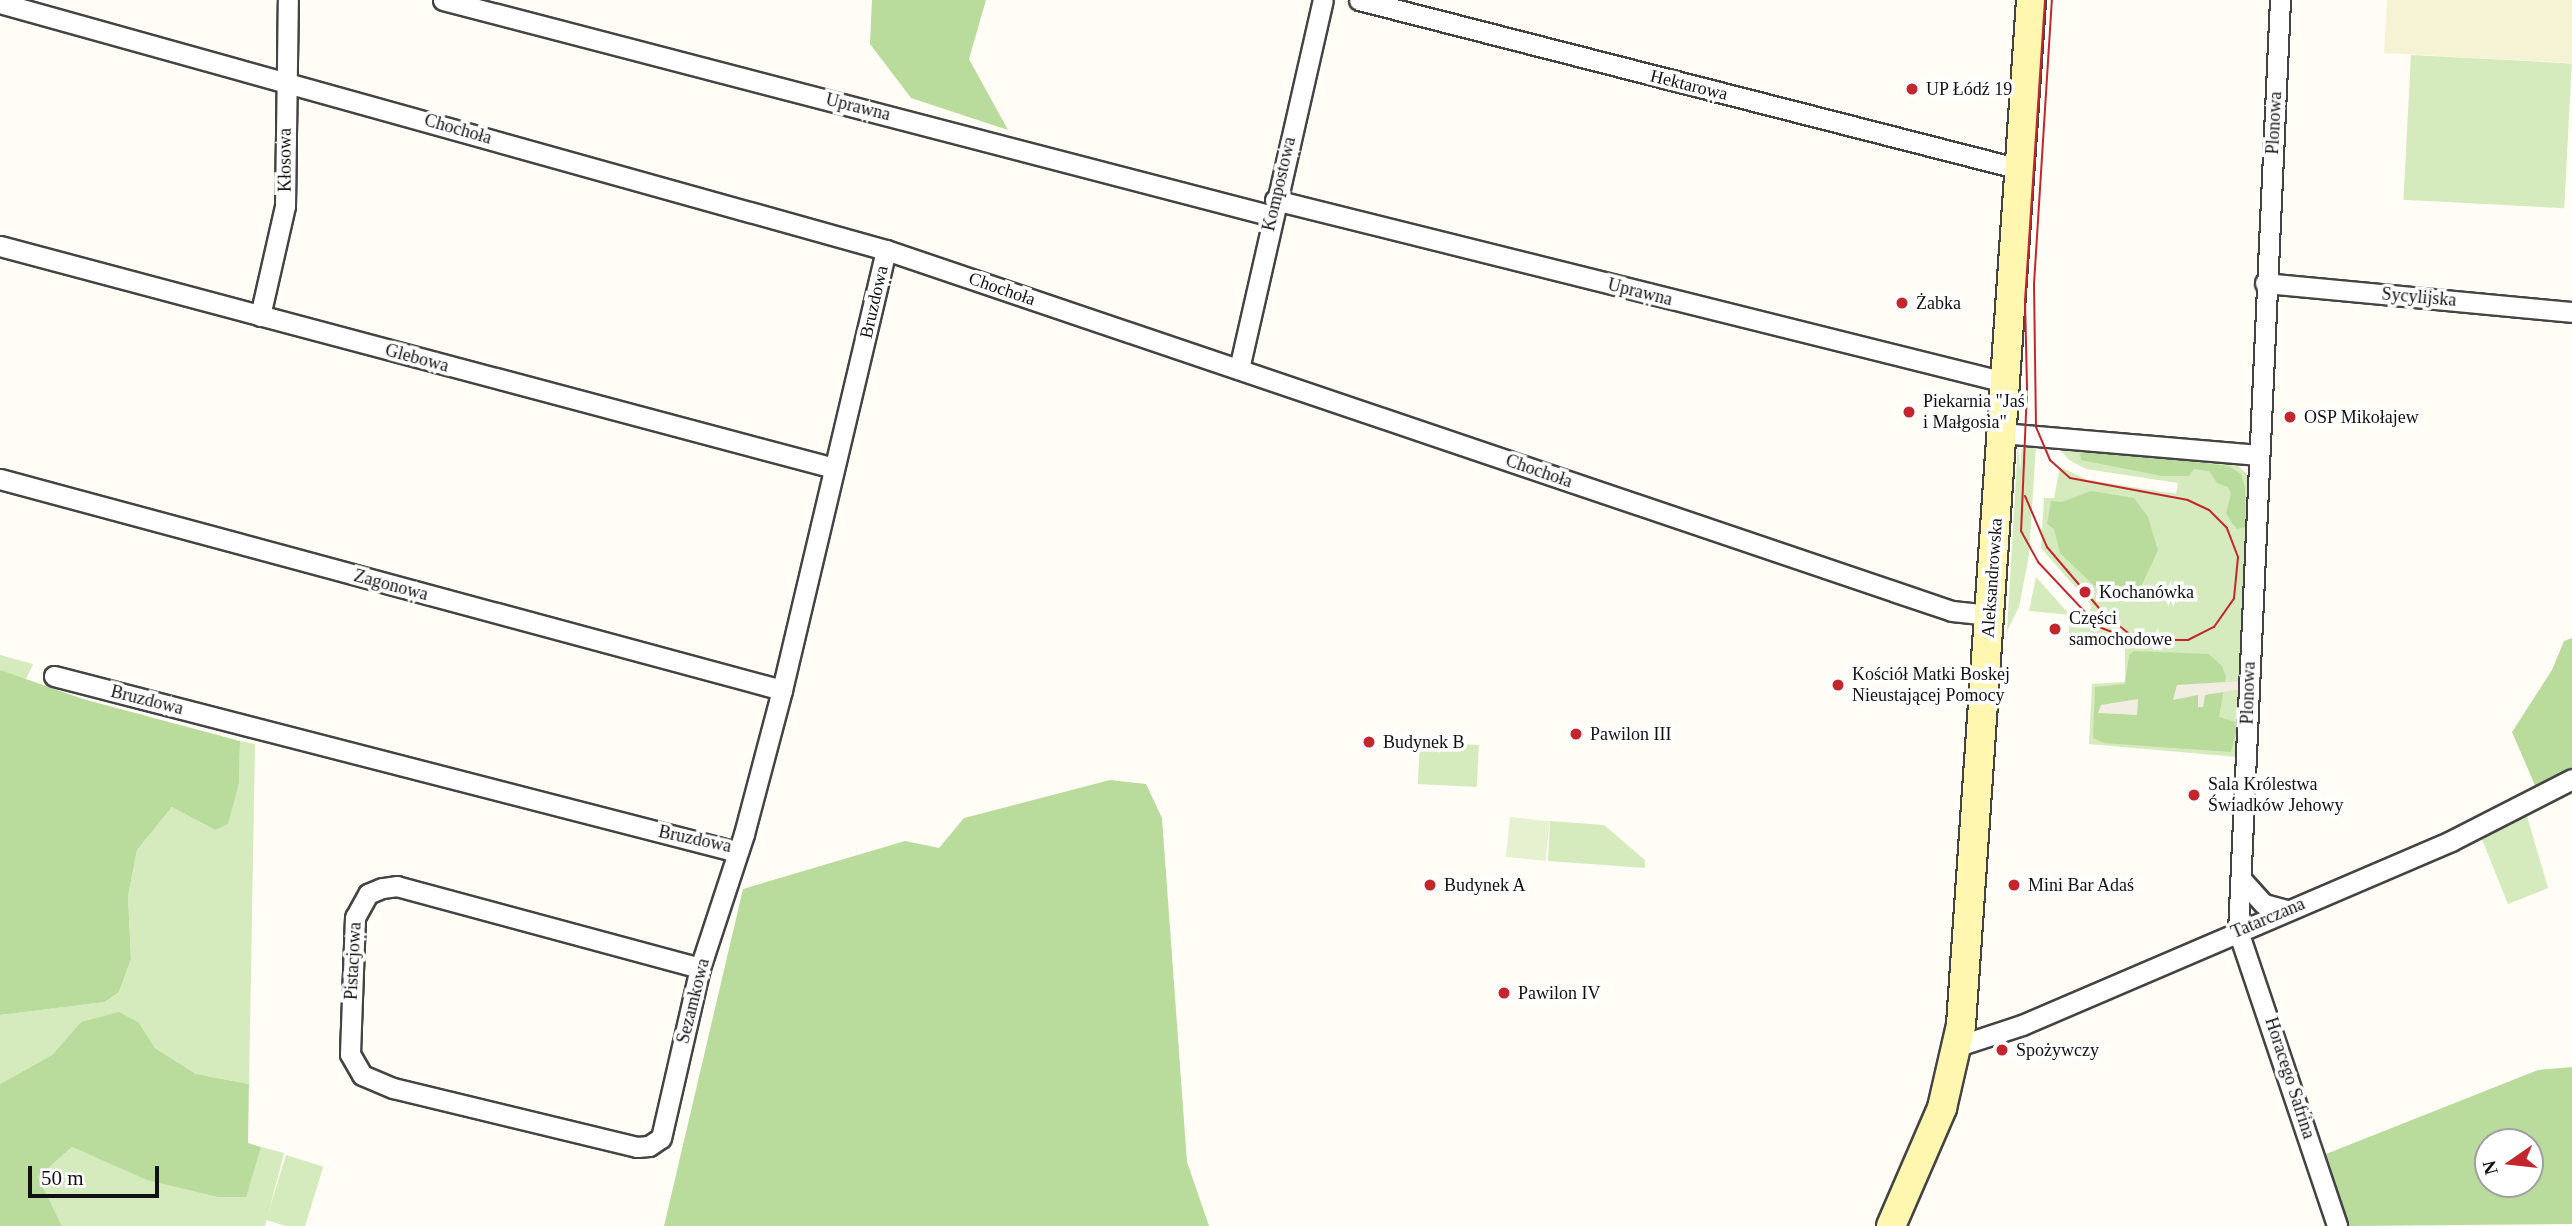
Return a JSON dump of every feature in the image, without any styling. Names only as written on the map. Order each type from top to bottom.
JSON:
[{"type":"main road","name":"Aleksandrowska","points":[[1891,1226],[1933,1135],[1958,1046],[2031,0]]},
{"type":"street","name":"Kłosowa","points":[[260,316],[285,206],[288,0]]},
{"type":"street","name":"Uprawna","points":[[443,0],[1273,208],[2005,382]]},
{"type":"street","name":"Kompostowa","points":[[1239,369],[1273,208],[1323,0]]},
{"type":"street","name":"Hektarowa","points":[[1359,0],[2020,169]]},
{"type":"street","name":"Plonowa","points":[[2238,931],[2243,881],[2258,455],[2280,0]]},
{"type":"street","name":"Chochoła","points":[[0,3],[886,250],[1952,611],[1990,615]]},
{"type":"street","name":"Glebowa","points":[[0,246],[834,468]]},
{"type":"street","name":"Bruzdowa","points":[[54,676],[737,852],[782,690],[886,250]]},
{"type":"street","name":"Sycylijska","points":[[2266,283],[2572,312]]},
{"type":"street","points":[[2002,433],[2258,455]]},
{"type":"street","name":"Zagonowa","points":[[0,479],[782,690]]},
{"type":"street","name":"Tatarczana","points":[[1958,1046],[2022,1025],[2496,820],[2572,779]]},
{"type":"street","name":"Sezamkowa","points":[[649,1146],[661,1138],[700,968],[737,852]]},
{"type":"street","points":[[2243,881],[2264,904],[2286,911]]},
{"type":"street","name":"Pistacjowa","points":[[649,1146],[393,1088],[362,1075],[352,1062],[349,1044],[358,907],[376,890],[397,887],[700,968]]},
{"type":"street","name":"Horacego Safrina","points":[[2238,931],[2337,1226]]},
{"type":"shaded area","points":[[2387,0],[2572,0],[2572,63],[2384,53]]},
{"type":"shaded area","points":[[2242,681],[2242,689],[2205,695],[2203,707],[2198,707],[2198,695],[2173,700],[2177,685]]},
{"type":"shaded area","points":[[2138,699],[2137,715],[2098,713],[2101,705]]},
{"type":"green space","points":[[872,0],[986,0],[969,59],[1008,130],[911,98],[870,44]]},
{"type":"green space","points":[[2411,55],[2572,63],[2564,208],[2403,200]]},
{"type":"green space","points":[[2018,443],[2020,471],[2022,443],[2036,444],[2029,555],[2019,607],[2007,631]]},
{"type":"green space","points":[[2056,445],[2230,459],[2246,473],[2250,485],[2237,757],[2089,744],[2092,684],[2125,682],[2125,648],[2068,647],[2070,615],[2081,627],[2092,606],[2041,548],[2044,498],[2054,498],[2060,467],[2088,480],[2176,494],[2178,483],[2086,469],[2069,460]]},
{"type":"green space","points":[[2090,450],[2229,466],[2241,474],[2245,488],[2246,527],[2237,529],[2232,523],[2226,513],[2231,494],[2228,487],[2217,483],[2209,471],[2194,469],[2189,476],[2162,476],[2081,460],[2080,453]]},
{"type":"green space","points":[[2091,491],[2134,498],[2148,517],[2158,550],[2136,598],[2107,598],[2060,553],[2054,529],[2047,524],[2051,501],[2062,502]]},
{"type":"green space","points":[[2036,577],[2070,615],[2029,611]]},
{"type":"green space","points":[[2572,638],[2572,771],[2537,790],[2512,732],[2552,670],[2564,641]]},
{"type":"green space","points":[[2134,651],[2209,654],[2222,666],[2226,677],[2219,717],[2236,722],[2237,729],[2231,752],[2104,743],[2093,738],[2095,687],[2125,684],[2129,655]]},
{"type":"green space","points":[[0,655],[33,664],[22,688],[0,764]]},
{"type":"green space","points":[[0,670],[83,699],[240,741],[239,783],[228,824],[215,830],[172,807],[137,850],[128,896],[131,959],[119,992],[105,1002],[0,1015]]},
{"type":"green space","points":[[240,741],[255,744],[249,1084],[196,1074],[155,1048],[139,1023],[81,1022],[52,1055],[0,1084],[0,1015],[105,1002],[119,992],[131,959],[128,896],[137,850],[172,807],[215,830],[239,783]]},
{"type":"green space","points":[[1420,742],[1479,745],[1477,787],[1418,784]]},
{"type":"green space","points":[[1110,780],[1146,784],[1162,818],[1187,1162],[1209,1226],[664,1226],[743,889],[905,841],[939,848],[964,818]]},
{"type":"green space","points":[[2527,816],[2548,888],[2508,904],[2481,837]]},
{"type":"green space","points":[[1510,817],[1550,821],[1546,861],[1506,857]]},
{"type":"green space","points":[[1550,821],[1604,825],[1645,860],[1645,868],[1548,861]]},
{"type":"green space","points":[[119,1012],[139,1023],[155,1048],[196,1074],[249,1084],[248,1143],[261,1147],[246,1197],[218,1197],[147,1180],[72,1147],[38,1177],[62,1226],[0,1226],[0,1084],[52,1055],[81,1022]]},
{"type":"green space","points":[[2572,1067],[2572,1224],[2349,1226],[2326,1154],[2538,1070]]},
{"type":"green space","points":[[72,1147],[148,1180],[245,1197],[261,1147],[284,1153],[265,1226],[62,1226],[38,1177]]},
{"type":"green space","points":[[286,1155],[323,1166],[305,1226],[286,1226],[266,1220]]},
{"type":"tram line","points":[[2045,0],[2025,299],[2027,390],[2021,531],[2038,562],[2099,627],[2133,640],[2188,640],[2214,627],[2234,598],[2238,557],[2227,528],[2209,510],[2188,500],[2070,478],[2050,460],[2036,427],[2034,284],[2052,0]]},
{"type":"tram line","points":[[2025,496],[2047,547],[2104,614],[2131,635]]},
{"type":"place","name":"UP Łódź 19","points":[[1912,89]]},
{"type":"place","name":"Żabka","points":[[1902,303]]},
{"type":"place","name":"Piekarnia \"Jaś i Małgosia\"","points":[[1909,412]]},
{"type":"place","name":"OSP Mikołajew","points":[[2290,417]]},
{"type":"place","name":"Kochanówka","points":[[2085,592]]},
{"type":"place","name":"Części samochodowe","points":[[2055,629]]},
{"type":"place","name":"Kościół Matki Boskej Nieustającej Pomocy","points":[[1838,685]]},
{"type":"place","name":"Pawilon III","points":[[1576,734]]},
{"type":"place","name":"Budynek B","points":[[1369,742]]},
{"type":"place","name":"Sala Królestwa Świadków Jehowy","points":[[2194,795]]},
{"type":"place","name":"Budynek A","points":[[1430,885]]},
{"type":"place","name":"Mini Bar Adaś","points":[[2014,885]]},
{"type":"place","name":"Pawilon IV","points":[[1504,993]]},
{"type":"place","name":"Spożywczy","points":[[2002,1050]]}]
